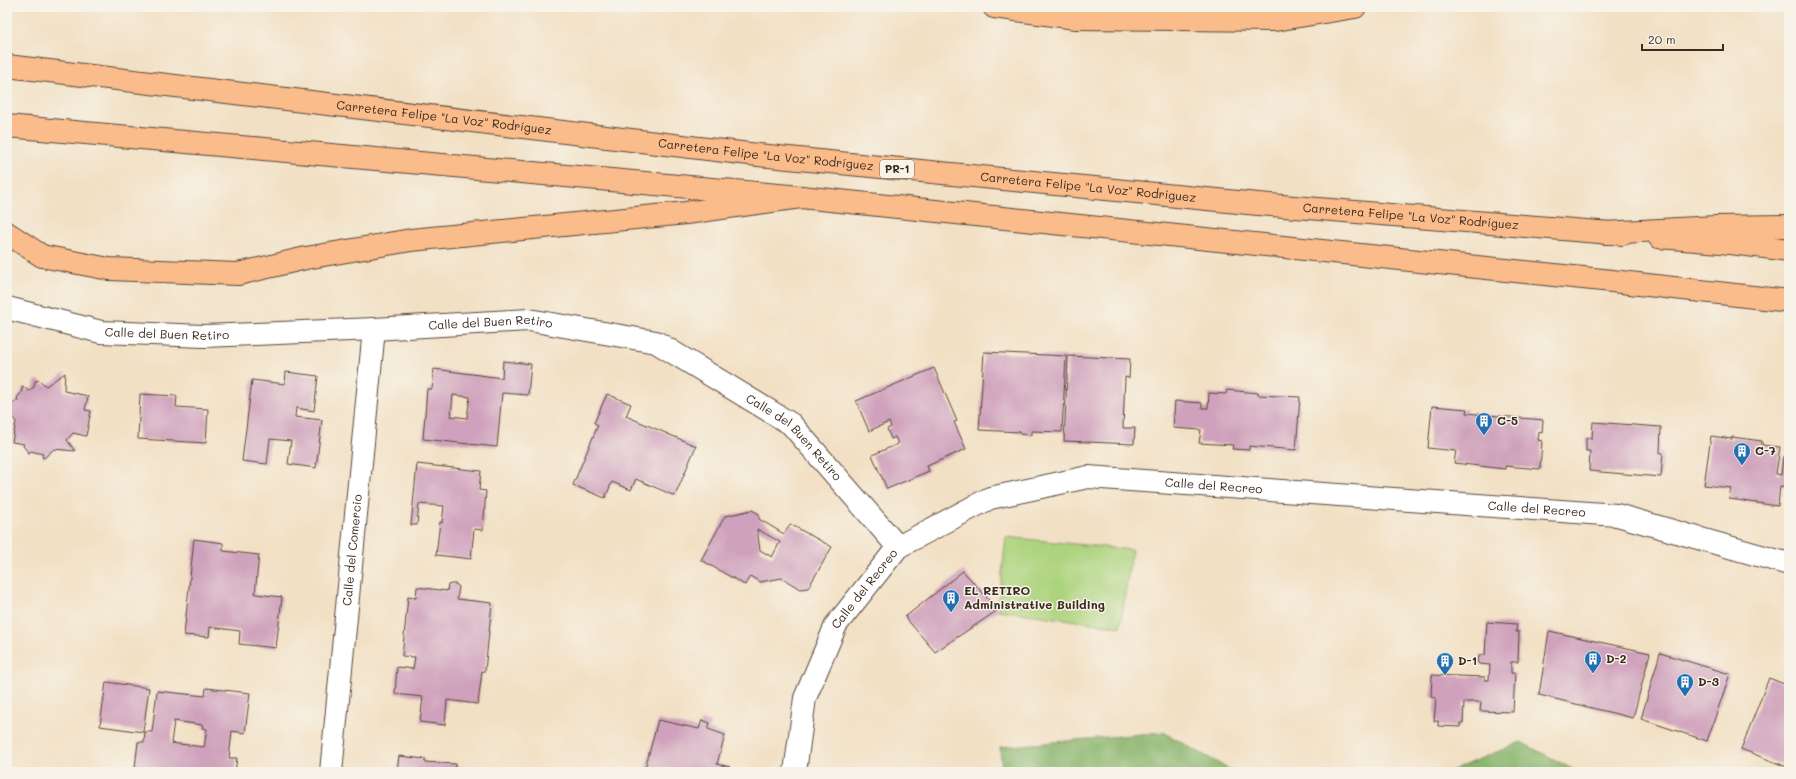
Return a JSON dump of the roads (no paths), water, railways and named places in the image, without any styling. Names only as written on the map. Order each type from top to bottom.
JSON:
[{"type":"highway","points":[[994,7],[1076,18],[1275,20],[1355,7]]},
{"type":"highway","name":"Carretera Felipe \"La Voz\" Rodríguez","points":[[7,66],[758,155],[1242,203],[1720,242],[1789,250]]},
{"type":"highway","points":[[7,126],[801,197],[1612,281],[1789,301]]},
{"type":"highway","points":[[7,233],[42,256],[109,269],[238,274],[306,258],[411,240],[686,212],[801,197]]},
{"type":"highway","points":[[1604,233],[1716,227],[1789,226]]},
{"type":"street","name":"Calle del Buen Retiro","points":[[7,308],[101,332],[204,336],[374,329],[529,320],[656,342],[791,424],[898,547]]},
{"type":"street","name":"Calle del Comercio","points":[[331,772],[374,329]]},
{"type":"street","name":"Calle del Recreo","points":[[796,772],[805,698],[836,625],[898,547],[990,498],[1088,478],[1617,515],[1789,564]]},
{"type":"place","name":"C-5","points":[[1484,436]]},
{"type":"place","name":"C-7","points":[[1742,466]]},
{"type":"place","name":"EL RETIRO Administrative Building","points":[[951,613]]},
{"type":"place","name":"D-2","points":[[1593,674]]},
{"type":"place","name":"D-1","points":[[1445,676]]},
{"type":"place","name":"D-3","points":[[1685,697]]}]
